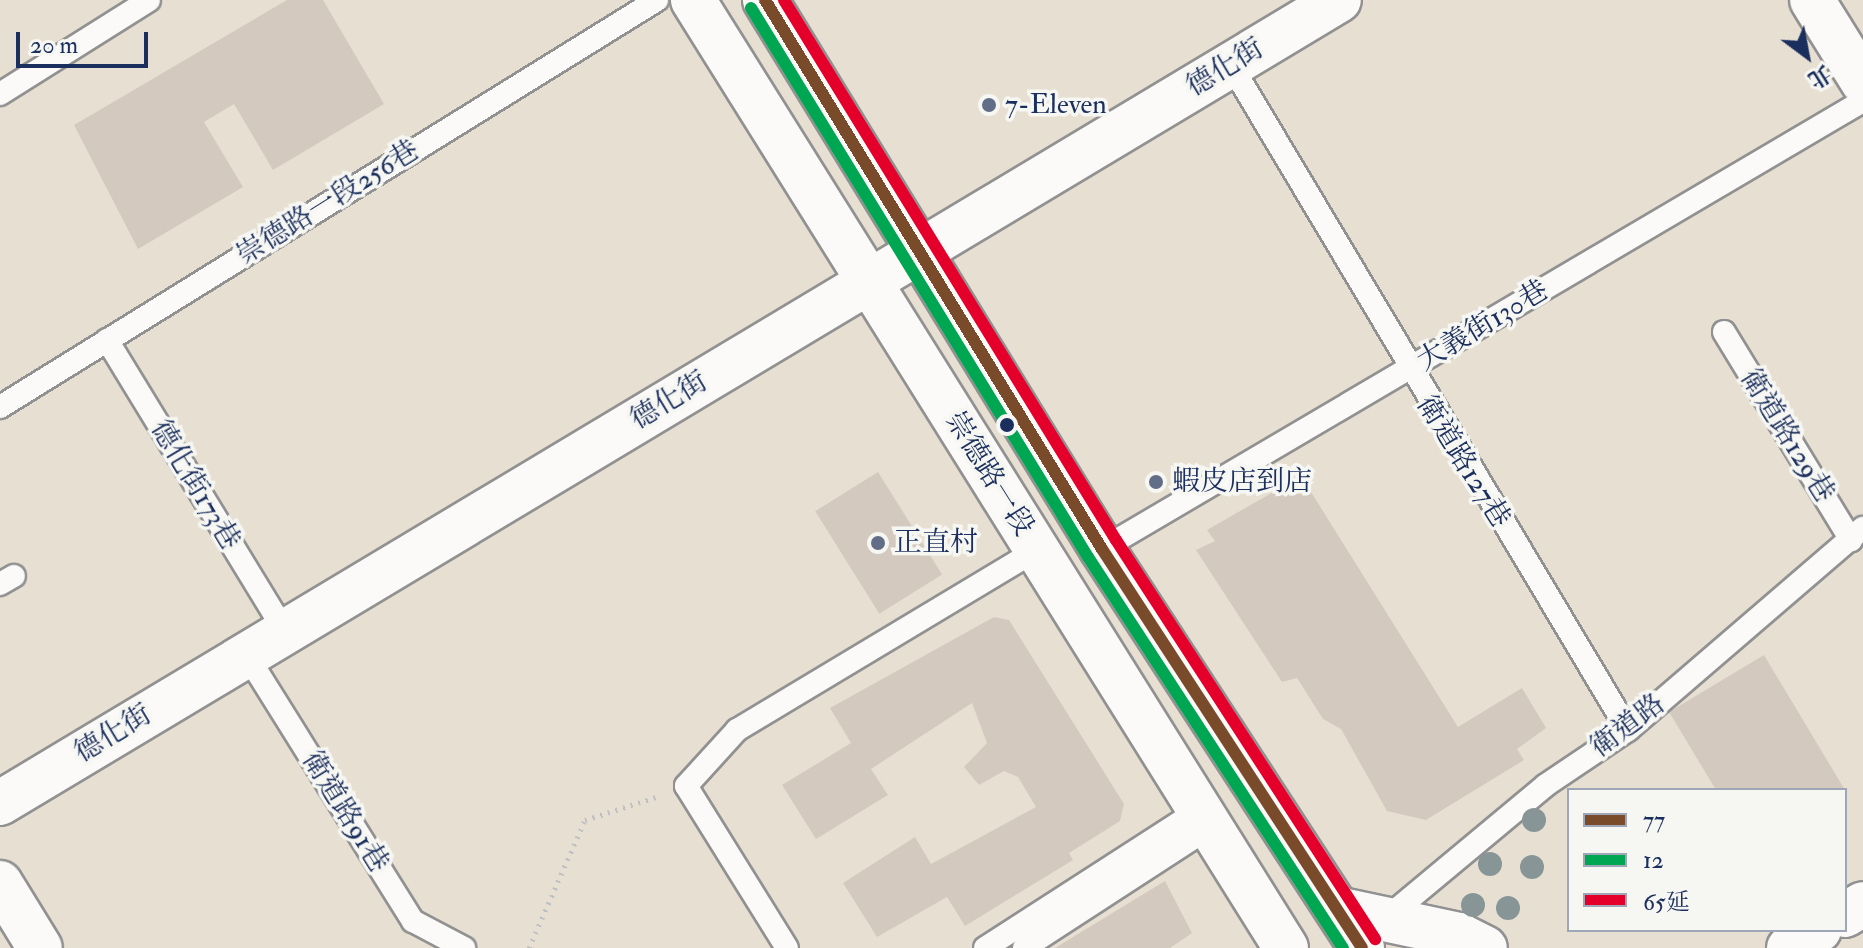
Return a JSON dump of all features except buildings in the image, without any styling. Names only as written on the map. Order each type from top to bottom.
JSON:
[{"type":"main road","name":"崇德路一段","points":[[693,0],[1281,945]]},
{"type":"main road","name":"崇德路一段","points":[[765,0],[923,250],[1102,549],[1362,948]]},
{"type":"main road","name":"德化街","points":[[0,803],[1339,0]]},
{"type":"main road","points":[[1812,0],[1863,82]]},
{"type":"main road","points":[[0,883],[40,948]]},
{"type":"main road","points":[[1337,909],[1459,935],[1485,948]]},
{"type":"main road","points":[[1789,948],[1816,932]]},
{"type":"lane","points":[[0,94],[149,0]]},
{"type":"lane","name":"崇德路一段256巷","points":[[0,407],[657,0]]},
{"type":"lane","name":"衛道路127巷","points":[[1231,65],[1407,370],[1628,730]]},
{"type":"lane","name":"大義街130巷","points":[[1102,549],[1863,101]]},
{"type":"lane","name":"衛道路129巷","points":[[1724,332],[1857,534]]},
{"type":"lane","name":"德化街173巷","points":[[107,340],[284,630]]},
{"type":"lane","name":"衛道路","points":[[1337,909],[1396,910],[1546,785],[1628,730],[1857,534]]},
{"type":"lane","points":[[787,948],[686,786],[737,730],[1037,550]]},
{"type":"lane","name":"衛道路91巷","points":[[246,654],[413,921],[464,948]]},
{"type":"lane","points":[[985,948],[1204,819]]},
{"type":"lane","points":[[1024,948],[1204,819]]},
{"type":"path","points":[[529,948],[585,820],[686,786]]},
{"type":"transit line","name":"77","points":[[765,0],[1102,549],[1362,948]]},
{"type":"transit line","name":"65延","points":[[784,0],[1116,540],[1375,939]]},
{"type":"transit line","name":"12","points":[[751,8],[1088,557],[1343,948]]},
{"type":"place","name":"7-Eleven","points":[[989,105]]},
{"type":"place","name":"蝦皮店到店","points":[[1156,482]]},
{"type":"place","name":"正直村","points":[[878,543]]}]
